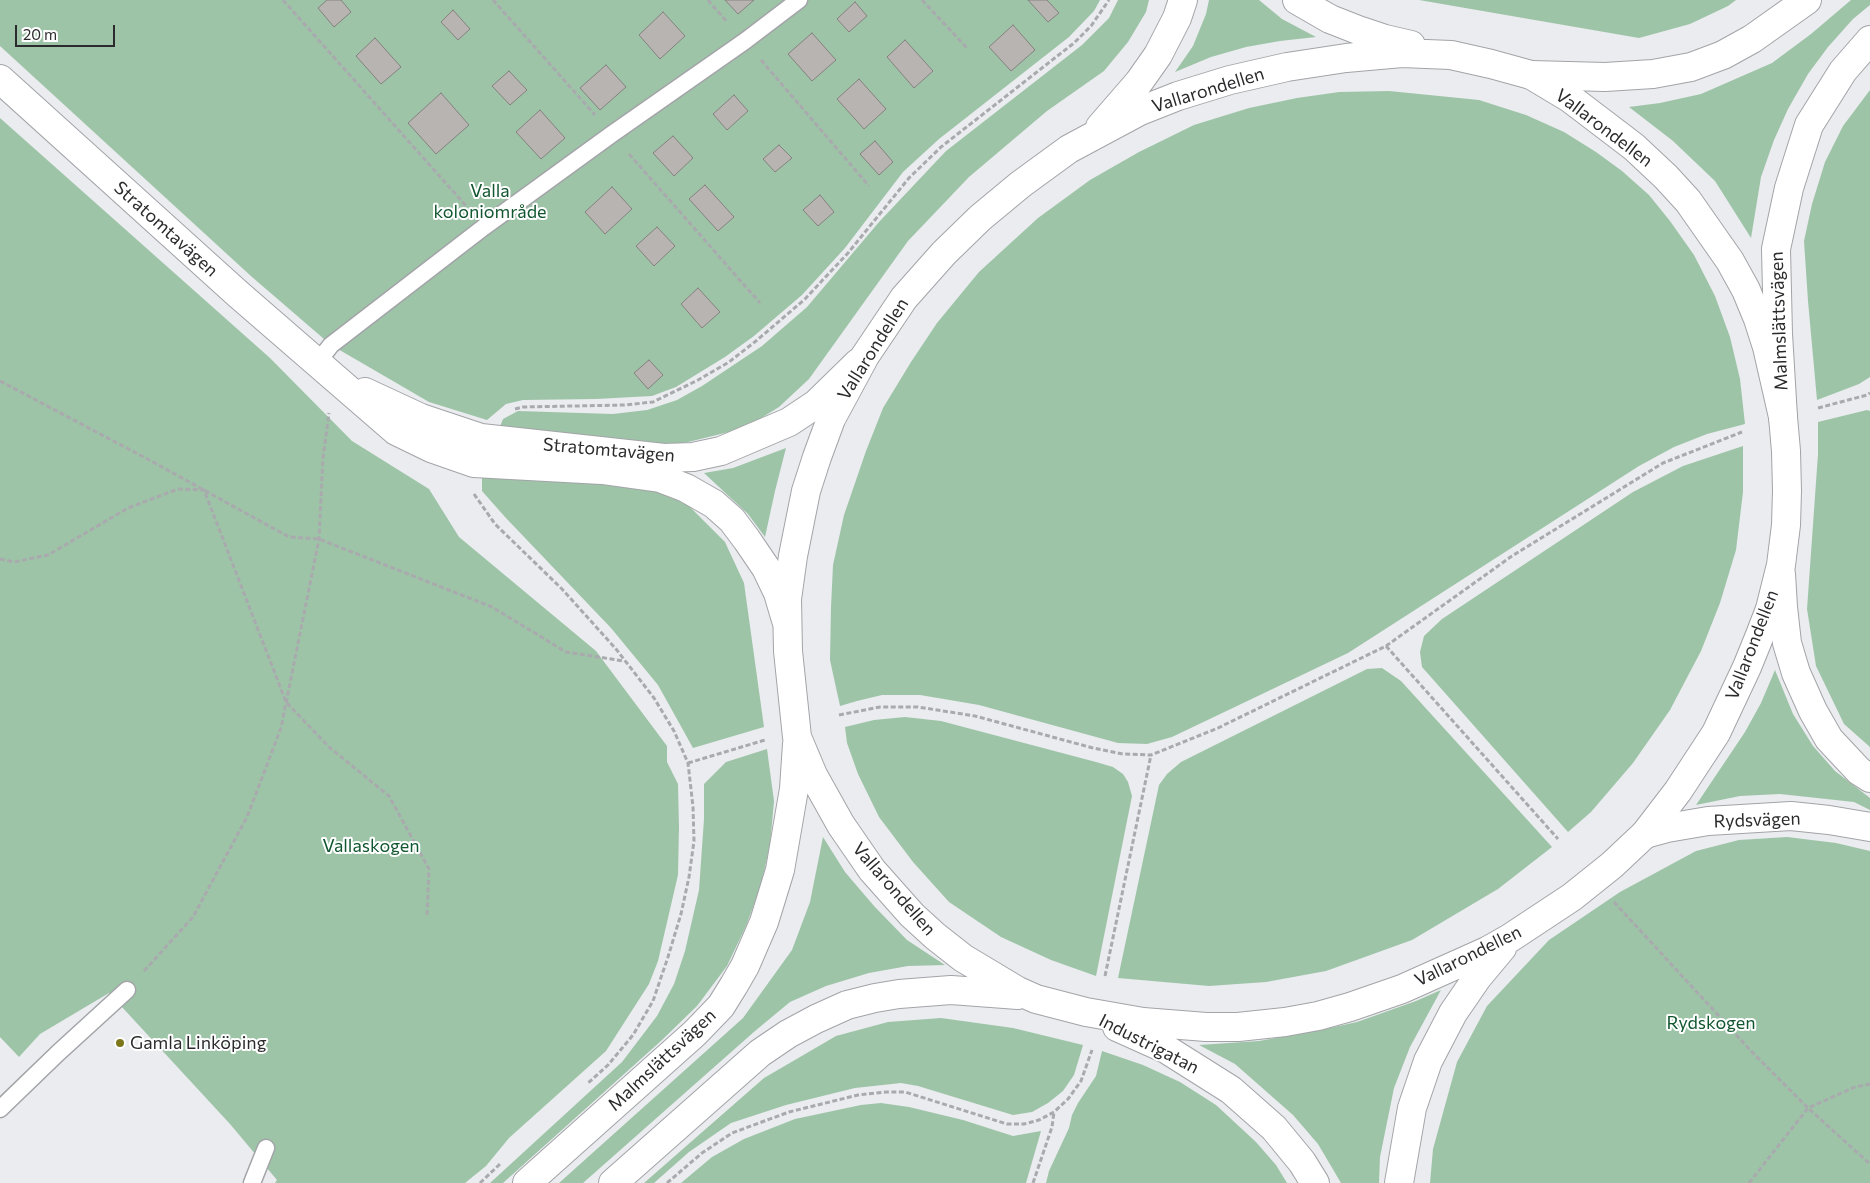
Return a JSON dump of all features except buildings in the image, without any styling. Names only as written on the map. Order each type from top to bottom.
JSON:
[{"type":"main road","points":[[1094,134],[1139,82],[1158,54],[1177,18],[1183,0]]},
{"type":"main road","points":[[1297,0],[1330,19],[1358,30],[1385,39],[1451,55]]},
{"type":"main road","points":[[1531,75],[1605,76],[1653,74],[1691,67],[1723,55],[1752,39],[1807,0]]},
{"type":"main road","name":"Malmslättsvägen","points":[[1783,417],[1778,334],[1776,249],[1789,188],[1809,125],[1843,71],[1870,40]]},
{"type":"main road","name":"Vallarondellen","points":[[1402,53],[1451,55],[1531,75],[1571,100],[1634,147],[1688,201],[1710,230],[1746,290],[1758,319],[1783,417],[1787,491],[1786,524],[1781,565],[1770,609],[1724,717],[1687,778],[1645,834],[1612,865],[1572,897],[1510,938],[1448,969],[1402,989],[1318,1016],[1238,1027],[1206,1027],[1143,1022],[1086,1012],[1036,999],[1018,991],[964,958],[935,936],[872,870],[846,832],[821,789],[797,737],[786,620],[787,599],[793,556],[806,491],[816,457],[831,419],[865,356],[904,298],[944,253],[980,218],[1021,184],[1069,149],[1094,134],[1140,111],[1178,96],[1230,80],[1288,66],[1402,53]]},
{"type":"main road","name":"Stratomtavägen","points":[[0,79],[325,370],[396,431],[431,448],[664,458],[693,457],[721,451],[789,422],[816,404],[865,356]]},
{"type":"main road","name":"Stratomtavägen","points":[[478,450],[660,478],[686,488],[714,504],[732,520],[766,568],[778,593],[786,620]]},
{"type":"main road","points":[[1781,565],[1782,606],[1788,643],[1796,673],[1813,711],[1829,739],[1859,771],[1870,778]]},
{"type":"main road","name":"Malmslättsvägen","points":[[527,1183],[695,1033],[721,1006],[734,985],[745,966],[764,922],[780,870],[794,789],[797,737]]},
{"type":"main road","name":"Rydsvägen","points":[[1645,834],[1708,821],[1783,816],[1828,820],[1870,827]]},
{"type":"main road","points":[[1399,1183],[1412,1108],[1428,1061],[1453,1013],[1477,978],[1510,938]]},
{"type":"main road","points":[[612,1183],[760,1053],[788,1034],[847,1005],[899,994],[951,990],[990,992],[1036,999]]},
{"type":"main road","name":"Industrigatan","points":[[1086,1012],[1166,1049],[1231,1090],[1274,1128],[1302,1162],[1315,1183]]},
{"type":"lane","points":[[325,370],[331,345],[484,227],[745,41],[799,0]]},
{"type":"lane","points":[[0,1109],[127,990]]},
{"type":"lane","points":[[252,1183],[266,1148]]},
{"type":"path","points":[[283,0],[484,227]]},
{"type":"path","points":[[708,0],[869,186]]},
{"type":"path","points":[[922,0],[966,48]]},
{"type":"path","points":[[580,1091],[608,1064],[633,1035],[653,1000],[668,957],[683,904],[694,841],[693,807],[688,763],[674,731],[654,698],[625,661],[562,589],[496,524],[473,494],[478,450],[493,423],[502,414],[510,410],[523,407],[596,406],[653,402],[729,362],[805,299],[848,253],[909,178],[941,146],[1074,43],[1105,9],[1109,0]]},
{"type":"path","points":[[127,990],[193,917],[247,817],[281,728],[319,539],[325,370]]},
{"type":"path","points":[[0,381],[289,537],[319,539],[492,607],[566,652],[625,661]]},
{"type":"path","points":[[1818,408],[1869,395]]},
{"type":"path","points":[[840,715],[880,707],[918,707],[975,716],[1093,748],[1123,754],[1151,755],[1218,728],[1386,646],[1512,556],[1663,463],[1742,432]]},
{"type":"path","points":[[0,559],[14,562],[48,554],[128,508],[178,489],[204,490]]},
{"type":"path","points":[[204,490],[286,702],[329,747],[389,796],[429,869],[427,915]]},
{"type":"path","points":[[1386,646],[1558,839]]},
{"type":"path","points":[[688,763],[765,740]]},
{"type":"path","points":[[1105,976],[1151,755]]},
{"type":"path","points":[[1610,897],[1752,1052],[1808,1108],[1870,1164]]},
{"type":"path","points":[[667,1183],[702,1153],[732,1133],[789,1112],[858,1095],[905,1092],[1007,1124],[1031,1122],[1054,1112],[1068,1099],[1081,1082],[1092,1050]]},
{"type":"path","points":[[1749,1183],[1808,1108],[1855,1087],[1870,1084]]},
{"type":"path","points":[[1033,1183],[1052,1127],[1054,1112]]},
{"type":"path","points":[[480,1183],[501,1163]]},
{"type":"green space","name":"Valla koloniområde","points":[[0,0],[1100,0],[1094,11],[1069,37],[939,139],[903,172],[845,248],[802,295],[754,336],[725,357],[676,387],[652,396],[523,400],[506,404],[487,420],[429,402],[331,345],[252,277],[0,46]]},
{"type":"green space","points":[[1118,0],[1149,0],[1146,12],[1128,42],[1104,71],[1047,111],[969,177],[908,241],[809,379],[779,407],[745,428],[680,444],[499,429],[503,419],[518,411],[613,414],[647,410],[677,400],[702,386],[762,346],[807,307],[879,222],[946,151],[1082,45],[1109,18]]},
{"type":"green space","points":[[1209,0],[1259,0],[1282,19],[1316,37],[1246,47],[1211,57],[1175,72],[1193,46],[1206,14]]},
{"type":"green space","points":[[1419,0],[1736,0],[1728,6],[1690,24],[1639,38]]},
{"type":"green space","points":[[1851,0],[1870,0],[1870,5],[1853,19],[1828,47],[1808,74],[1788,109],[1774,140],[1761,177],[1751,238],[1715,181],[1673,141],[1629,107],[1660,103],[1701,94],[1772,63],[1811,34]]},
{"type":"green space","points":[[1870,90],[1870,377],[1859,384],[1817,400],[1804,241],[1812,204],[1825,162],[1843,126]]},
{"type":"green space","points":[[1389,91],[1479,100],[1526,115],[1564,132],[1596,152],[1622,171],[1649,195],[1694,255],[1715,296],[1730,337],[1740,379],[1745,424],[1707,434],[1674,447],[1639,466],[1348,653],[1172,737],[1147,744],[1118,743],[979,705],[920,695],[882,695],[840,706],[830,660],[831,607],[833,565],[844,515],[883,408],[937,323],[979,272],[1038,218],[1090,180],[1139,152],[1194,125],[1249,108],[1297,98],[1339,92]]},
{"type":"green space","name":"Vallaskogen","points":[[0,118],[270,358],[352,441],[429,489],[459,537],[596,651],[667,746],[667,762],[678,784],[678,875],[658,961],[649,984],[606,1051],[509,1138],[486,1166],[465,1183],[275,1183],[277,1180],[230,1124],[109,993],[40,1034],[19,1057],[0,1037]]},
{"type":"green space","points":[[1867,410],[1870,411],[1870,747],[1844,724],[1816,666],[1807,609],[1818,454],[1818,422]]},
{"type":"green space","points":[[1743,446],[1743,492],[1736,550],[1720,603],[1701,651],[1670,710],[1633,763],[1591,812],[1568,832],[1422,667],[1420,652],[1424,636],[1442,619],[1633,492],[1683,466]]},
{"type":"green space","points":[[786,448],[765,537],[748,514],[704,473],[733,468]]},
{"type":"green space","points":[[482,473],[645,486],[688,505],[725,542],[744,583],[764,727],[693,748],[658,685],[611,628],[482,491]]},
{"type":"green space","points":[[1382,668],[1401,681],[1552,847],[1498,889],[1412,940],[1326,971],[1266,982],[1209,986],[1118,978],[1159,785],[1167,774],[1181,762],[1367,669]]},
{"type":"green space","points":[[1775,670],[1793,714],[1813,746],[1835,771],[1870,798],[1870,810],[1854,802],[1780,794],[1740,796],[1696,805],[1745,732],[1761,703]]},
{"type":"green space","points":[[905,717],[941,721],[1096,762],[1113,767],[1123,774],[1128,782],[1132,796],[1096,976],[1051,960],[1001,937],[949,902],[913,862],[879,817],[858,774],[847,743],[845,727],[874,720]]},
{"type":"green space","points":[[767,749],[774,801],[770,846],[760,888],[746,926],[727,966],[697,1006],[662,1040],[503,1183],[490,1183],[622,1062],[657,1016],[674,984],[685,951],[699,890],[704,819],[704,784],[726,762]]},
{"type":"green space","points":[[823,837],[845,872],[874,906],[907,940],[945,965],[908,966],[869,973],[826,986],[790,1002],[583,1183],[559,1183],[743,1018],[792,950],[810,902]]},
{"type":"green space","name":"Rydskogen","points":[[1787,837],[1836,843],[1870,851],[1870,1183],[1430,1183],[1433,1149],[1457,1062],[1487,1006],[1549,940],[1620,892],[1696,851],[1739,840]]},
{"type":"green space","points":[[1441,990],[1410,1047],[1394,1088],[1380,1157],[1379,1183],[1341,1183],[1318,1144],[1293,1115],[1235,1064],[1199,1045],[1259,1041],[1357,1022]]},
{"type":"green space","points":[[941,1018],[1013,1028],[1083,1045],[1074,1075],[1063,1091],[1048,1103],[1032,1112],[1013,1115],[918,1086],[901,1083],[855,1088],[786,1105],[731,1123],[689,1152],[654,1183],[644,1183],[764,1078],[836,1036],[888,1022]]},
{"type":"green space","points":[[1102,1051],[1143,1065],[1180,1082],[1216,1105],[1256,1142],[1276,1165],[1287,1183],[1046,1183],[1049,1171],[1069,1128],[1072,1115],[1096,1076]]},
{"type":"green space","points":[[881,1103],[909,1107],[963,1120],[1013,1136],[1041,1131],[1026,1183],[681,1183],[712,1157],[744,1139],[795,1119],[861,1105]]},
{"type":"place","name":"Gamla Linköping","points":[[120,1043]]}]
